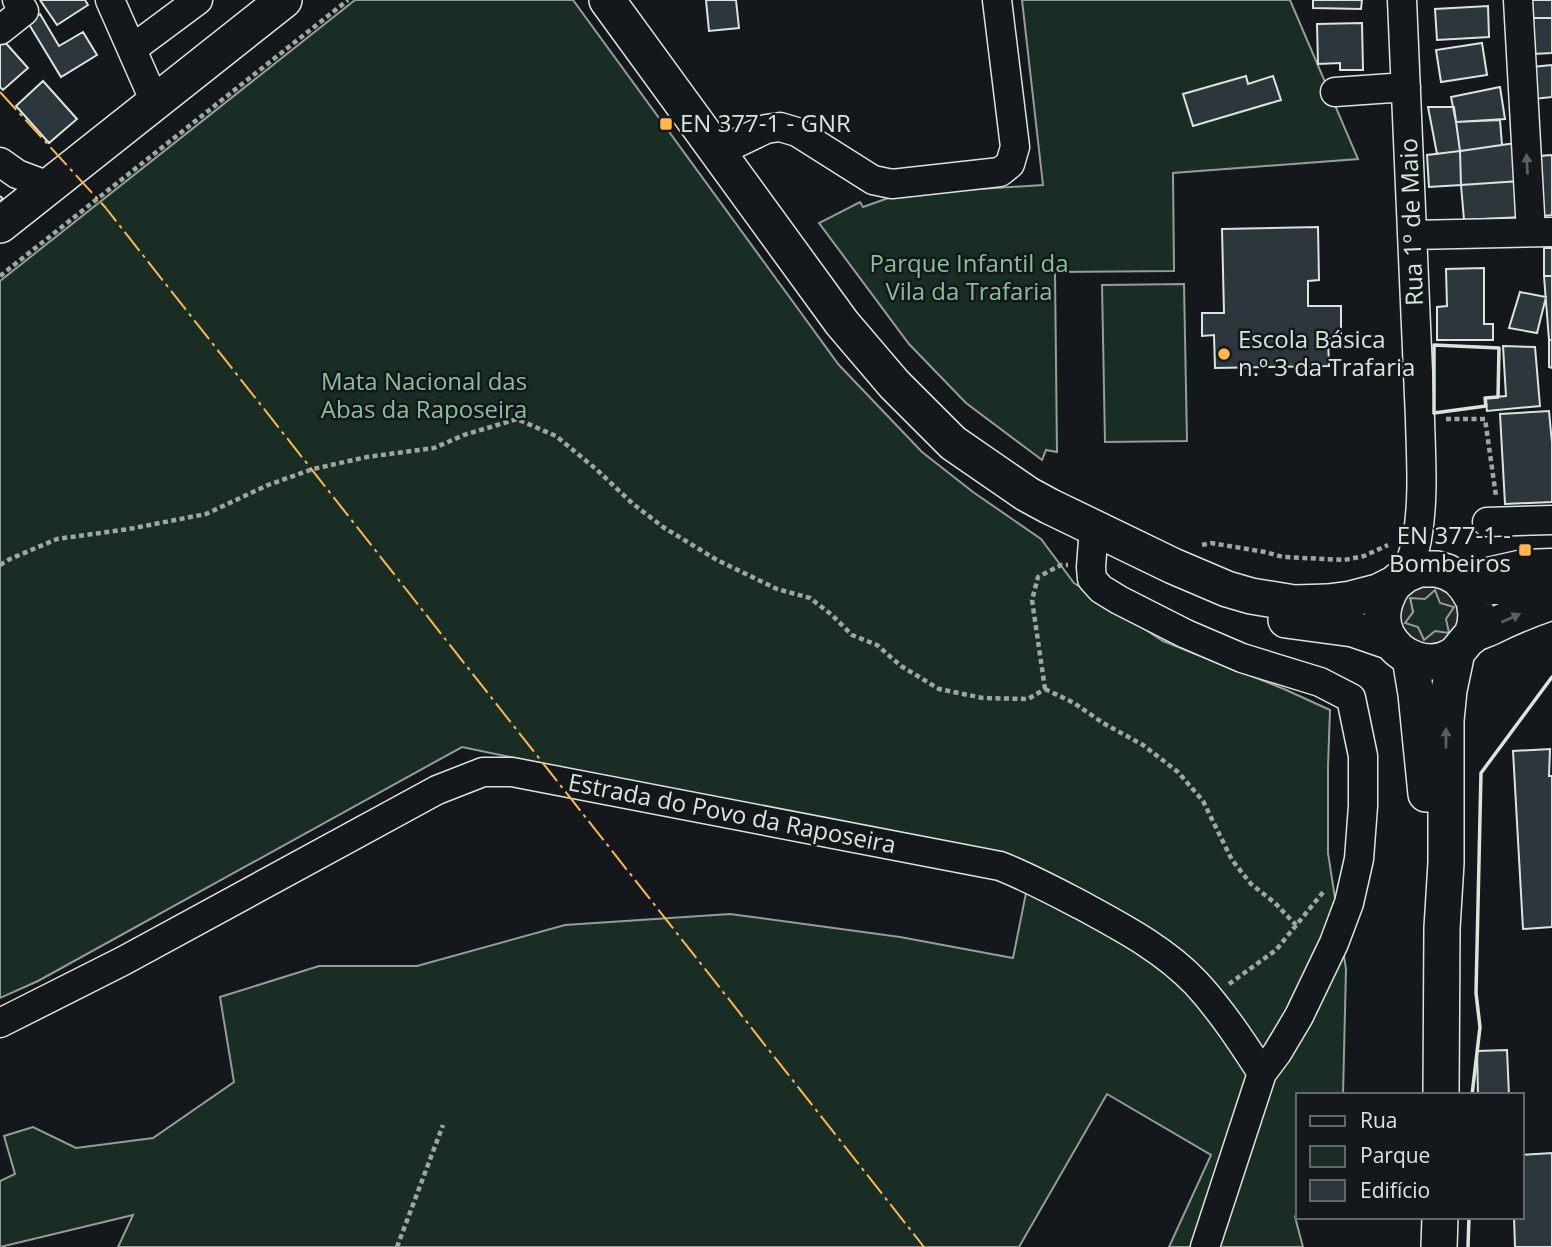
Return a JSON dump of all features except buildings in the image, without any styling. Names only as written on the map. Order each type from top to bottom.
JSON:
[{"type":"main road","points":[[0,225],[284,0]]},
{"type":"main road","points":[[607,0],[842,323],[894,384],[953,443],[1027,494],[1173,566],[1239,593],[1274,601],[1310,603],[1351,599],[1378,592],[1419,569],[1437,569],[1457,579],[1526,586],[1552,584]]},
{"type":"main road","points":[[1173,566],[1232,601],[1271,617],[1353,629],[1431,662],[1454,655],[1464,644],[1514,616],[1552,602]]},
{"type":"main road","points":[[1400,579],[1387,595],[1383,618],[1385,632],[1401,650],[1416,694],[1442,928]]},
{"type":"main road","points":[[1441,1093],[1446,720],[1449,690],[1464,644],[1475,625],[1476,614],[1474,600],[1457,579]]},
{"type":"main road","points":[[1439,1247],[1440,1219]]},
{"type":"street","points":[[0,30],[24,11],[17,0]]},
{"type":"street","points":[[110,0],[155,102]]},
{"type":"street","points":[[132,49],[198,0]]},
{"type":"street","points":[[718,152],[766,129],[780,127],[797,132],[873,180],[892,184],[1000,172],[1010,164],[1015,147],[997,0]]},
{"type":"street","name":"Rua 1º de Maio","points":[[1400,579],[1414,553],[1418,537],[1421,487],[1402,0]]},
{"type":"street","points":[[1412,235],[1542,232],[1518,0]]},
{"type":"street","points":[[1335,92],[1406,87]]},
{"type":"street","points":[[0,162],[17,174],[48,186]]},
{"type":"street","name":"Rua 1º de Maio","points":[[1421,487],[1436,556],[1457,579]]},
{"type":"street","points":[[1493,522],[1552,520]]},
{"type":"street","points":[[1094,528],[1092,579],[1101,589],[1186,634],[1242,658],[1320,682],[1351,698],[1363,756],[1359,859],[1349,903],[1334,943],[1299,1016],[1262,1073],[1205,1247]]},
{"type":"street","points":[[1457,579],[1523,564],[1552,563]]},
{"type":"street","name":"Estrada do Povo da Raposeira","points":[[0,1023],[123,961],[437,790],[483,772],[512,772],[1000,866],[1119,926],[1163,954],[1195,982],[1262,1073]]},
{"type":"path","points":[[0,276],[348,0]]},
{"type":"path","points":[[0,565],[57,539],[206,514],[268,485],[313,469],[367,457],[434,448],[464,435],[517,419],[556,436],[663,527],[717,560],[776,589],[810,598],[852,635],[877,645],[901,666],[939,689],[984,698],[1028,699],[1045,689]]},
{"type":"path","points":[[1420,419],[1485,419],[1493,522]]},
{"type":"path","points":[[1201,545],[1211,544],[1283,557],[1344,560],[1364,556],[1397,541]]},
{"type":"path","points":[[1045,689],[1032,600],[1038,577],[1061,565],[1091,566]]},
{"type":"path","points":[[1045,689],[1074,703],[1143,745],[1178,772],[1203,801],[1232,860],[1251,884],[1275,903],[1296,925]]},
{"type":"path","points":[[1208,998],[1276,950],[1328,887]]},
{"type":"path","points":[[397,1247],[443,1125]]},
{"type":"green space","name":"Mata Nacional das Abas da Raposeira","points":[[355,0],[573,0],[839,365],[922,452],[973,492],[1041,539],[1074,583],[1163,641],[1330,710],[1328,853],[1346,969],[1343,1093],[1296,1093],[1295,1217],[1303,1247],[1169,1247],[1211,1155],[1107,1094],[1019,1247],[118,1247],[133,1215],[0,1247],[0,1181],[15,1174],[4,1136],[33,1127],[76,1148],[153,1138],[234,1082],[220,997],[319,966],[417,966],[565,925],[730,914],[900,937],[1013,958],[1029,878],[1028,864],[462,747],[38,981],[0,998],[0,281]]},
{"type":"green space","name":"Parque Infantil da Vila da Trafaria","points":[[1022,0],[1290,0],[1358,159],[1173,173],[1174,271],[1055,272],[1057,452],[1046,450],[1042,460],[966,403],[909,344],[819,223],[860,202],[863,207],[894,196],[1043,185]]},
{"type":"green space","points":[[1184,284],[1187,441],[1105,442],[1102,285]]},
{"type":"green space","points":[[1435,590],[1454,607],[1449,633],[1424,640],[1404,623],[1413,612],[1410,598]]},
{"type":"shaded area","points":[[1425,583],[1447,589],[1459,607],[1457,629],[1442,644],[1420,646],[1401,633],[1399,601],[1405,592]],"holes":[[[1435,590],[1440,603],[1454,607],[1446,619],[1449,633],[1435,631],[1424,640],[1418,627],[1405,623],[1413,612],[1410,598],[1425,599]]]},
{"type":"fence","points":[[0,196],[3,199],[0,201]]},
{"type":"wall","points":[[1434,345],[1499,348],[1498,397],[1485,398],[1486,406],[1434,413],[1434,345]]},
{"type":"wall","points":[[1472,1093],[1480,1027],[1476,993],[1481,773],[1552,677]]},
{"type":"wall","points":[[1468,1247],[1469,1219]]},
{"type":"power","points":[[0,92],[105,207],[924,1247]]},
{"type":"place","name":"EN 377-1 - GNR","points":[[666,124]]},
{"type":"place","name":"Escola Básica n.º 3 da Trafaria","points":[[1224,354]]},
{"type":"place","name":"EN 377-1 - Bombeiros","points":[[1525,550]]}]
